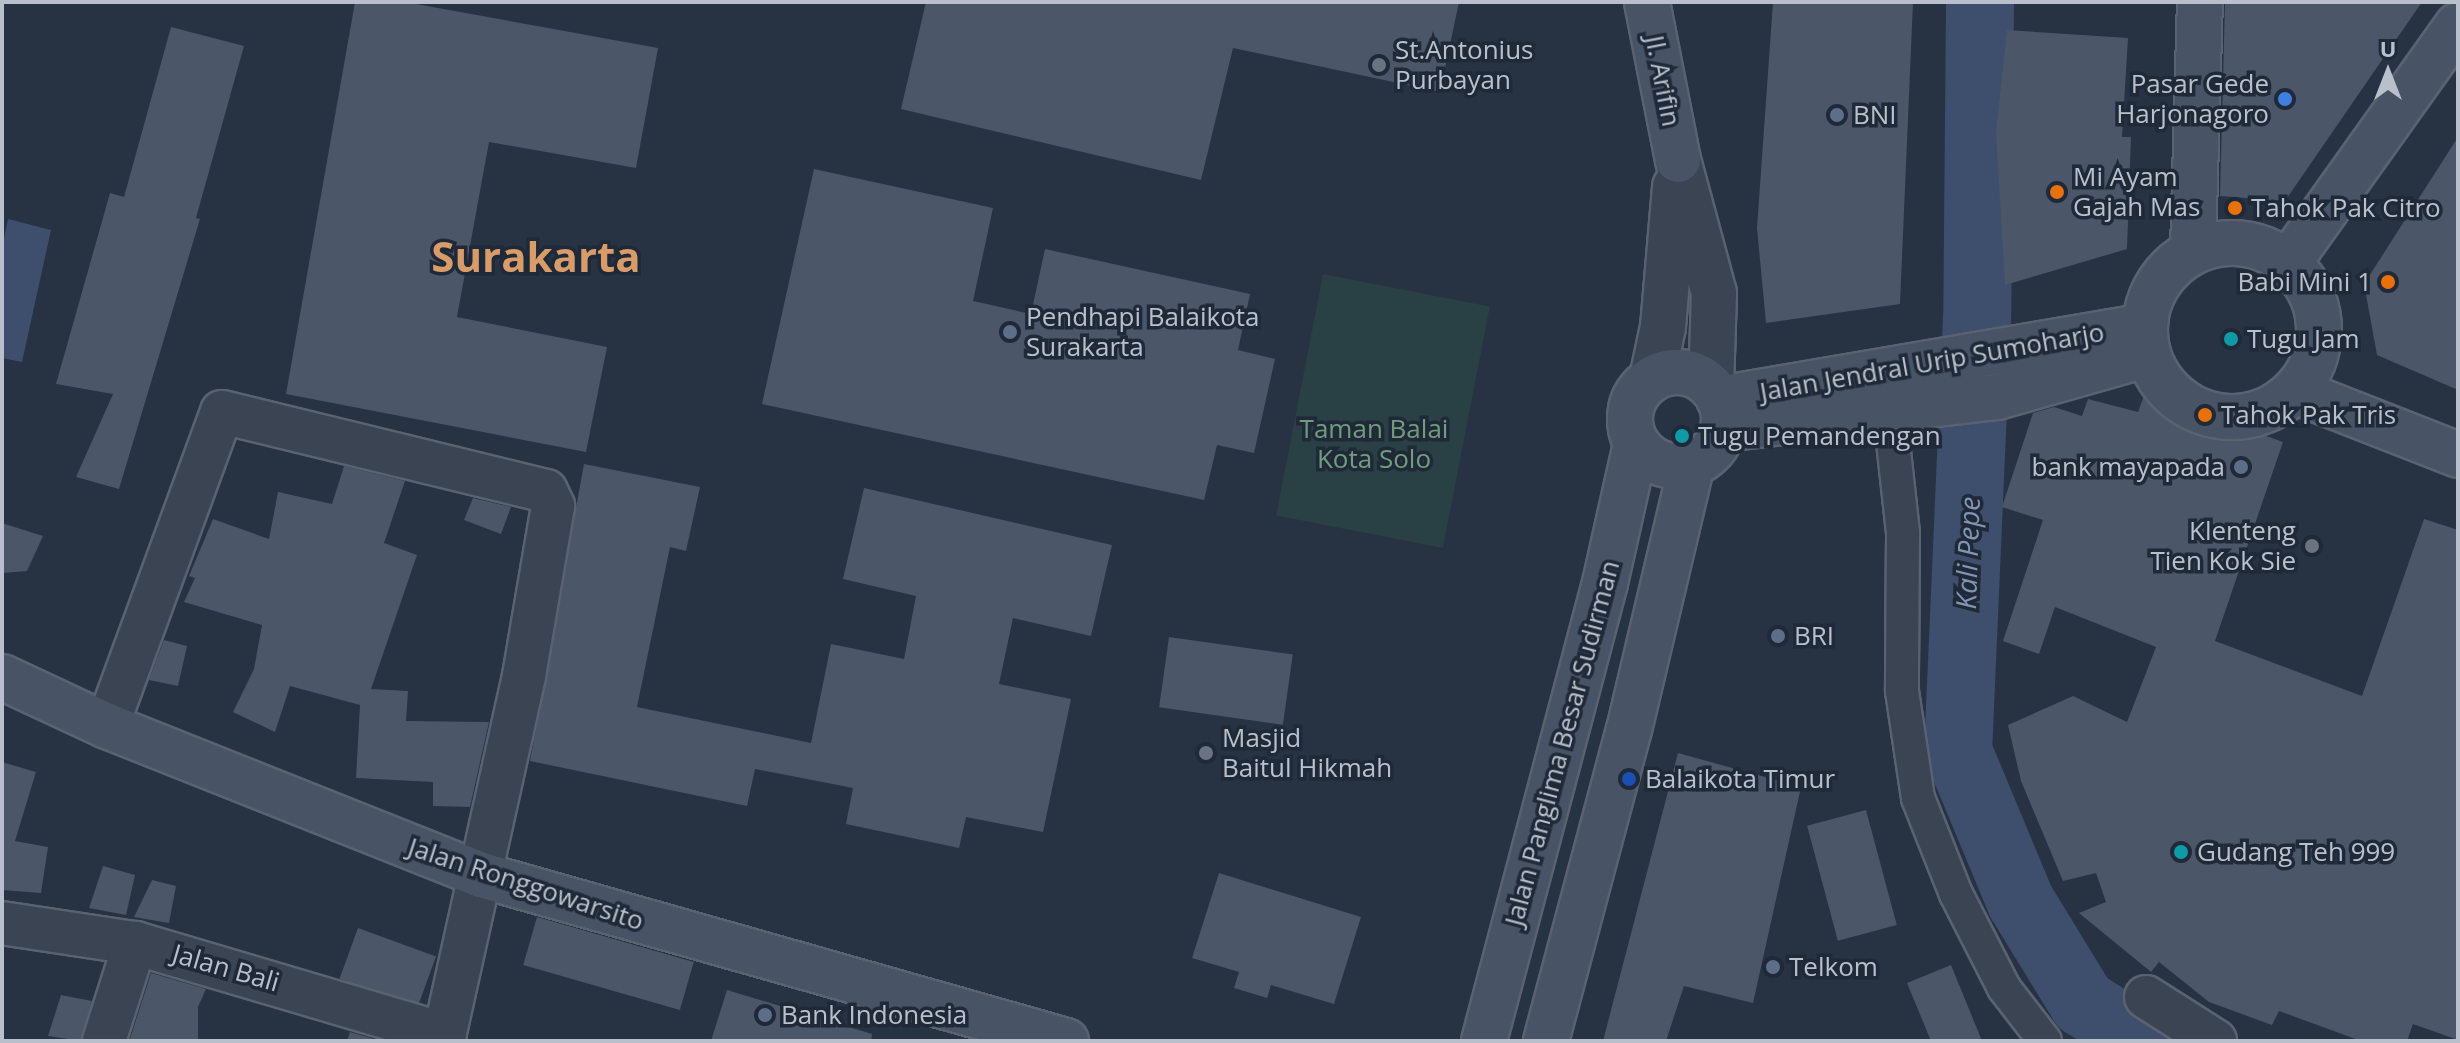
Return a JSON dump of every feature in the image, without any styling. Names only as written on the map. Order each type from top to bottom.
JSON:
[{"type":"main road","name":"Jl. Arifin","points":[[1647,2],[1678,160]]},
{"type":"main road","points":[[2193,249],[2200,2]]},
{"type":"main road","points":[[2288,263],[2458,25]]},
{"type":"main road","points":[[2243,244],[2288,263],[2307,285],[2318,311],[2320,340],[2312,368],[2295,391],[2249,415],[2198,410],[2176,397],[2146,340],[2159,283],[2193,249],[2243,244]]},
{"type":"main road","name":"Jalan Jendral Urip Sumoharjo","points":[[1718,405],[1848,397],[1995,376],[2146,340]]},
{"type":"main road","points":[[1683,373],[1718,405],[1707,456],[1692,464],[1660,464],[1636,444],[1629,415],[1633,401],[1652,379],[1683,373]]},
{"type":"main road","points":[[2295,391],[2458,455]]},
{"type":"main road","name":"Jalan Panglima Besar Sudirman","points":[[1484,1041],[1605,583],[1636,444]]},
{"type":"main road","points":[[1546,1041],[1629,730],[1692,464]]},
{"type":"main road","name":"Jalan Ronggowarsito","points":[[2,677],[107,726],[481,875],[1066,1041]]},
{"type":"street","points":[[1652,379],[1663,327],[1678,160]]},
{"type":"street","points":[[1678,160],[1714,293],[1718,405]]},
{"type":"street","points":[[107,726],[222,412],[535,485],[546,491],[553,506],[524,676],[444,1038]]},
{"type":"street","points":[[1892,433],[1903,533],[1902,691],[1918,798],[1956,894],[2004,988],[2045,1041]]},
{"type":"street","name":"Jalan Bali","points":[[2,923],[135,943],[444,1038]]},
{"type":"street","points":[[104,1041],[135,943]]},
{"type":"street","points":[[2146,997],[2215,1041]]},
{"type":"green space","name":"Taman Balai Kota Solo","points":[[1323,274],[1490,306],[1443,548],[1276,515]]},
{"type":"water","points":[[8,219],[51,230],[22,362],[2,358],[2,248]]},
{"type":"building","points":[[355,2],[405,2],[658,48],[636,168],[489,142],[457,317],[607,347],[586,452],[286,394]]},
{"type":"building","points":[[926,2],[1459,2],[1440,92],[1233,48],[1201,180],[901,109]]},
{"type":"building","name":"BNI","points":[[1773,2],[1913,2],[1900,304],[1766,323],[1757,228]]},
{"type":"building","name":"Pasar Gede Harjonagoro","points":[[2225,2],[2422,2],[2285,201],[2220,196]]},
{"type":"building","points":[[171,27],[244,46],[196,218],[200,219],[119,489],[76,477],[113,394],[56,384],[110,193],[124,197]]},
{"type":"building","points":[[2007,30],[2128,38],[2122,137],[2131,137],[2127,249],[2005,285],[1996,132]]},
{"type":"building","points":[[2458,137],[2458,390],[2377,355],[2364,284]]},
{"type":"building","name":"Pendhapi Balaikota Surakarta","points":[[814,169],[993,208],[973,301],[1031,314],[1045,249],[1250,294],[1238,350],[1275,359],[1254,453],[1217,445],[1204,500],[762,404]]},
{"type":"building","points":[[2146,390],[2222,427],[2224,421],[2283,442],[2215,641],[2362,696],[2424,519],[2458,530],[2458,1040],[2413,1024],[2407,1041],[2361,1041],[2279,1011],[2272,1025],[2209,1002],[2159,962],[2151,972],[2079,913],[2106,902],[2096,873],[2063,881],[2021,781],[2008,725],[2073,696],[2127,722],[2156,647],[2055,607],[2039,654],[2003,641],[2043,520],[2002,507],[2033,413],[2054,407],[2082,416],[2088,399],[2138,412]]},
{"type":"building","points":[[584,464],[700,487],[686,551],[670,547],[637,707],[811,743],[831,644],[904,659],[916,596],[843,579],[864,488],[1112,545],[1091,636],[1013,618],[999,684],[1071,699],[1043,832],[966,817],[959,848],[846,824],[853,788],[755,769],[747,806],[530,761]]},
{"type":"building","points":[[344,466],[405,481],[384,543],[417,555],[371,689],[408,691],[406,721],[489,722],[470,807],[433,806],[433,782],[356,778],[360,705],[290,686],[275,732],[233,712],[254,669],[262,625],[184,602],[195,578],[189,576],[213,519],[269,539],[278,492],[332,504]]},
{"type":"building","points":[[473,498],[511,507],[501,534],[464,520]]},
{"type":"building","points":[[2,523],[43,536],[27,571],[2,573]]},
{"type":"building","points":[[1169,637],[1293,654],[1283,725],[1159,707]]},
{"type":"building","points":[[164,640],[187,646],[178,686],[149,680]]},
{"type":"building","points":[[1678,753],[1801,787],[1753,1003],[1684,986],[1666,1041],[1603,1041]]},
{"type":"building","points":[[2,762],[36,772],[15,841],[48,847],[41,893],[2,890]]},
{"type":"building","points":[[1866,810],[1897,925],[1838,941],[1807,826]]},
{"type":"building","points":[[103,866],[135,875],[126,915],[89,908]]},
{"type":"building","points":[[1219,873],[1361,917],[1334,1004],[1271,985],[1267,998],[1234,988],[1239,972],[1192,958]]},
{"type":"building","points":[[152,880],[176,886],[169,923],[134,917]]},
{"type":"building","points":[[537,917],[694,962],[680,1010],[523,965]]},
{"type":"building","points":[[358,928],[436,956],[418,1007],[340,979]]},
{"type":"building","points":[[1951,965],[1982,1041],[1931,1041],[1907,983]]},
{"type":"building","points":[[151,973],[206,989],[198,1007],[198,1041],[130,1039]]},
{"type":"building","name":"Bank Indonesia","points":[[727,990],[872,1034],[871,1041],[711,1041]]},
{"type":"building","points":[[61,995],[92,1001],[81,1041],[48,1036]]},
{"type":"building","points":[[350,1032],[381,1041],[347,1041]]},
{"type":"waterway","name":"Kali Pepe","points":[[1980,2],[1977,318],[1958,751],[2021,902],[2083,1003],[2143,1041]]},
{"type":"place","name":"St.Antonius Purbayan","points":[[1379,65]]},
{"type":"place","name":"Pasar Gede Harjonagoro","points":[[2285,99]]},
{"type":"place","name":"BNI","points":[[1837,115]]},
{"type":"place","name":"Mi Ayam Gajah Mas","points":[[2057,192]]},
{"type":"place","name":"Tahok Pak Citro","points":[[2235,208]]},
{"type":"place","name":"Babi Mini 1","points":[[2388,282]]},
{"type":"place","name":"Pendhapi Balaikota Surakarta","points":[[1010,332]]},
{"type":"place","name":"Tugu Jam","points":[[2231,339]]},
{"type":"place","name":"Tahok Pak Tris","points":[[2205,415]]},
{"type":"place","name":"Tugu Pemandengan","points":[[1682,436]]},
{"type":"place","name":"bank mayapada","points":[[2241,467]]},
{"type":"place","name":"Klenteng Tien Kok Sie","points":[[2312,546]]},
{"type":"place","name":"BRI","points":[[1778,636]]},
{"type":"place","name":"Masjid Baitul Hikmah","points":[[1206,753]]},
{"type":"place","name":"Balaikota Timur","points":[[1629,779]]},
{"type":"place","name":"Gudang Teh 999","points":[[2181,852]]},
{"type":"place","name":"Telkom","points":[[1773,967]]},
{"type":"place","name":"Bank Indonesia","points":[[765,1015]]},
{"type":"district","name":"Surakarta","points":[[536,256]]}]
